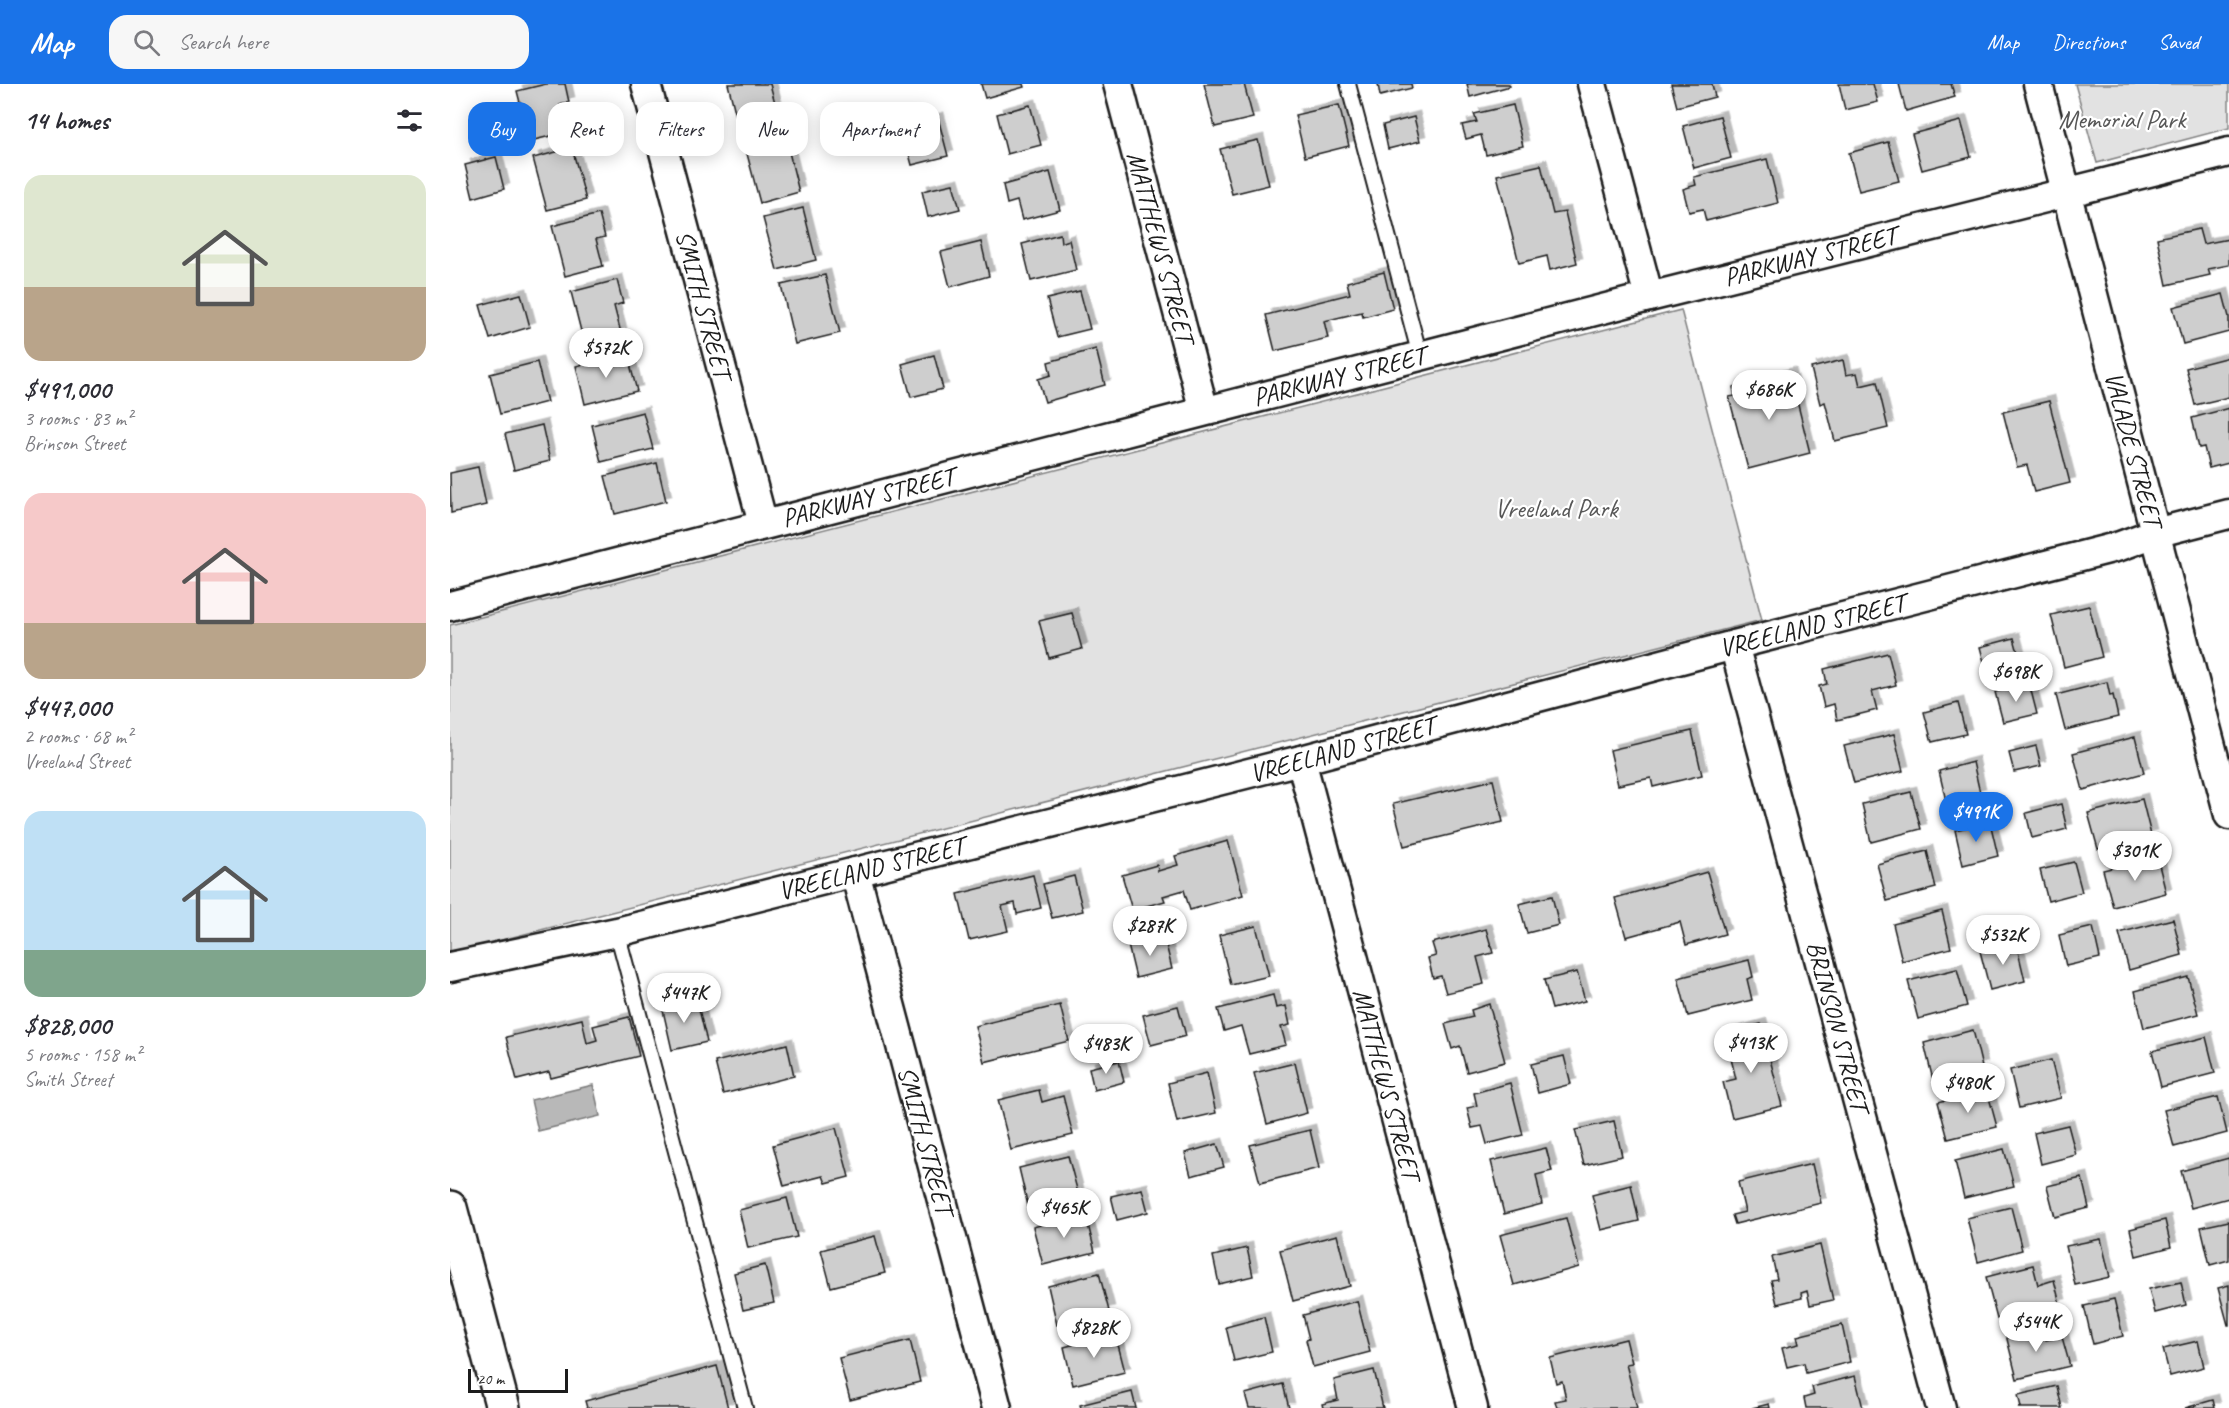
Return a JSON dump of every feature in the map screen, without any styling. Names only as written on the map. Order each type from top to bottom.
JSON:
[{"type":"street","name":"SMITH STREET","points":[[645,84],[763,524]]},
{"type":"street","name":"MATTHEWS STREET","points":[[1118,84],[1204,411]]},
{"type":"street","points":[[1592,84],[1649,297]]},
{"type":"street","name":"VALADE STREET","points":[[2038,84],[2229,814]]},
{"type":"street","name":"PARKWAY STREET","points":[[450,606],[1649,297],[2229,152]]},
{"type":"street","name":"VREELAND STREET","points":[[450,967],[617,932],[1300,760],[2120,546],[2155,533],[2229,514]]},
{"type":"street","name":"BRINSON STREET","points":[[1734,645],[1941,1408]]},
{"type":"street","name":"MATTHEWS STREET","points":[[1300,760],[1473,1408]]},
{"type":"street","name":"SMITH STREET","points":[[855,872],[997,1408]]},
{"type":"street","points":[[450,1208],[503,1408]]},
{"type":"lane","points":[[1348,84],[1420,356]]},
{"type":"lane","points":[[617,932],[745,1408]]},
{"type":"green space","name":"Memorial Park","points":[[2075,84],[2229,84],[2229,128],[2097,163]]},
{"type":"green space","name":"Vreeland Park","points":[[1681,310],[1762,620],[450,953],[450,625]]},
{"type":"shaded area","points":[[593,1085],[600,1116],[538,1131],[531,1100]]},
{"type":"building","points":[[546,84],[565,84],[569,102],[548,102],[548,137],[536,140],[536,102],[520,102],[517,91]]},
{"type":"building","points":[[728,84],[770,84],[775,102],[736,102],[736,116]]},
{"type":"building","points":[[981,84],[1023,84],[1024,87],[985,98]]},
{"type":"building","points":[[1204,84],[1244,84],[1253,118],[1215,127]]},
{"type":"building","points":[[1378,84],[1411,84],[1412,88],[1380,96]]},
{"type":"building","points":[[1467,84],[1509,84],[1510,86],[1470,97]]},
{"type":"building","points":[[1671,84],[1712,84],[1715,97],[1677,107]]},
{"type":"building","points":[[1839,84],[1873,84],[1878,102],[1845,110]]},
{"type":"building","points":[[1899,84],[1951,84],[1955,97],[1906,111]]},
{"type":"building","points":[[1030,105],[1041,145],[1007,154],[997,114]]},
{"type":"building","points":[[1339,105],[1349,146],[1305,157],[1295,115]]},
{"type":"building","points":[[1513,105],[1523,146],[1486,155],[1481,135],[1466,139],[1462,125],[1477,122],[1474,114]]},
{"type":"building","points":[[1720,116],[1731,158],[1694,168],[1683,126]]},
{"type":"building","points":[[1414,117],[1420,141],[1388,149],[1383,125]]},
{"type":"building","points":[[1961,121],[1971,157],[1922,170],[1912,134]]},
{"type":"building","points":[[940,126],[948,156],[912,165],[910,156],[940,156]]},
{"type":"building","points":[[1258,140],[1269,185],[1232,194],[1220,149]]},
{"type":"building","points":[[1888,142],[1899,181],[1859,191],[1849,153]]},
{"type":"building","points":[[548,154],[548,156],[574,156],[586,200],[547,210],[533,158]]},
{"type":"building","points":[[748,156],[790,156],[799,192],[760,203]]},
{"type":"building","points":[[496,157],[504,189],[473,198],[465,165]]},
{"type":"building","points":[[1767,159],[1778,203],[1706,221],[1703,209],[1689,212],[1683,189],[1696,185],[1694,177]]},
{"type":"building","points":[[1541,165],[1553,214],[1565,212],[1577,263],[1550,270],[1547,256],[1519,263],[1497,175]]},
{"type":"building","points":[[1050,172],[1060,210],[1022,220],[1017,201],[1007,204],[1003,185]]},
{"type":"building","points":[[953,184],[960,209],[928,217],[922,191]]},
{"type":"building","points":[[803,208],[816,260],[777,270],[763,218]]},
{"type":"building","points":[[599,214],[605,237],[596,239],[603,266],[565,276],[552,226]]},
{"type":"building","points":[[2199,229],[2203,244],[2229,239],[2229,265],[2208,269],[2210,275],[2167,285],[2157,238]]},
{"type":"building","points":[[1060,234],[1061,243],[1069,240],[1076,270],[1031,281],[1022,244]]},
{"type":"building","points":[[981,242],[989,276],[950,287],[941,252]]},
{"type":"building","points":[[1384,272],[1393,309],[1363,317],[1362,312],[1324,321],[1328,338],[1275,351],[1266,315],[1350,294],[1347,282]]},
{"type":"building","points":[[825,275],[840,333],[795,344],[781,285]]},
{"type":"building","points":[[617,280],[623,303],[614,306],[621,333],[584,343],[571,292]]},
{"type":"building","points":[[1080,291],[1090,329],[1057,337],[1047,299]]},
{"type":"building","points":[[521,294],[530,327],[490,339],[480,305]]},
{"type":"building","points":[[2223,294],[2229,317],[2229,332],[2183,344],[2173,307]]},
{"type":"building","points":[[1096,349],[1105,385],[1045,402],[1038,379],[1051,375],[1048,362]]},
{"type":"building","points":[[627,353],[637,391],[585,404],[576,366]]},
{"type":"building","points":[[934,355],[943,389],[911,397],[902,364]]},
{"type":"building","points":[[2229,357],[2229,397],[2195,405],[2186,368]]},
{"type":"building","points":[[1843,360],[1846,375],[1857,373],[1860,386],[1877,382],[1888,428],[1835,441],[1825,402],[1820,404],[1811,368]]},
{"type":"building","points":[[537,362],[547,402],[500,414],[490,374]]},
{"type":"building","points":[[1790,373],[1810,453],[1748,469],[1729,397],[1735,396],[1733,387]]},
{"type":"building","points":[[2049,401],[2070,483],[2034,492],[2027,465],[2017,467],[2003,412]]},
{"type":"building","points":[[2229,408],[2229,463],[2209,468],[2204,447],[2199,448],[2192,418]]},
{"type":"building","points":[[643,412],[653,449],[601,462],[592,425]]},
{"type":"building","points":[[542,425],[550,461],[514,470],[505,434]]},
{"type":"building","points":[[657,463],[666,501],[615,514],[605,476]]},
{"type":"building","points":[[478,467],[486,505],[451,513],[450,473]]},
{"type":"building","points":[[2089,606],[2102,657],[2064,667],[2051,615]]},
{"type":"building","points":[[1072,613],[1082,649],[1049,658],[1039,621]]},
{"type":"building","points":[[2014,638],[2024,675],[1990,684],[1980,647]]},
{"type":"building","points":[[1888,653],[1896,685],[1872,691],[1877,710],[1837,720],[1834,704],[1824,707],[1819,686],[1827,684],[1824,669]]},
{"type":"building","points":[[2107,682],[2110,696],[2113,695],[2118,717],[2065,730],[2056,695]]},
{"type":"building","points":[[2029,683],[2037,714],[2003,722],[1995,692]]},
{"type":"building","points":[[1958,703],[1966,734],[1932,742],[1924,712]]},
{"type":"building","points":[[1692,731],[1702,775],[1653,787],[1651,778],[1618,785],[1610,750]]},
{"type":"building","points":[[1894,734],[1903,771],[1854,783],[1844,746]]},
{"type":"building","points":[[2135,737],[2144,773],[2083,790],[2073,753]]},
{"type":"building","points":[[2036,746],[2041,766],[2014,772],[2009,753]]},
{"type":"building","points":[[1973,762],[1980,793],[1946,801],[1939,771]]},
{"type":"building","points":[[1493,780],[1503,822],[1404,846],[1393,804]]},
{"type":"building","points":[[1911,792],[1921,829],[1871,842],[1862,804]]},
{"type":"building","points":[[2142,799],[2151,835],[2098,849],[2088,813]]},
{"type":"building","points":[[2061,804],[2067,829],[2032,838],[2026,813]]},
{"type":"building","points":[[1990,822],[1998,856],[1963,865],[1955,830]]},
{"type":"building","points":[[1228,841],[1243,895],[1190,910],[1184,890],[1163,896],[1165,901],[1132,910],[1122,875],[1157,865],[1158,871],[1178,865],[1175,856]]},
{"type":"building","points":[[1927,851],[1936,888],[1887,901],[1877,864]]},
{"type":"building","points":[[2157,857],[2166,893],[2113,907],[2103,870]]},
{"type":"building","points":[[2074,862],[2082,892],[2048,901],[2040,870]]},
{"type":"building","points":[[1707,872],[1725,934],[1686,945],[1680,922],[1626,937],[1615,898]]},
{"type":"building","points":[[1033,875],[1041,908],[1017,914],[1015,903],[1002,906],[1008,931],[969,940],[958,894]]},
{"type":"building","points":[[1074,876],[1083,911],[1052,918],[1043,884]]},
{"type":"building","points":[[1552,896],[1559,925],[1527,933],[1519,904]]},
{"type":"building","points":[[1942,911],[1951,948],[1902,961],[1893,924]]},
{"type":"building","points":[[2173,919],[2182,955],[2129,970],[2119,933]]},
{"type":"building","points":[[1256,926],[1269,976],[1231,985],[1219,935]]},
{"type":"building","points":[[2093,927],[2100,958],[2066,966],[2059,935]]},
{"type":"building","points":[[1486,929],[1493,953],[1477,957],[1484,984],[1446,993],[1441,976],[1433,978],[1428,958],[1436,956],[1432,943]]},
{"type":"building","points":[[1164,936],[1172,969],[1136,978],[1128,945]]},
{"type":"building","points":[[2016,943],[2025,981],[1990,990],[1980,951]]},
{"type":"building","points":[[1749,960],[1753,977],[1747,979],[1752,1000],[1688,1016],[1678,978]]},
{"type":"building","points":[[1957,969],[1967,1006],[1918,1019],[1908,981]]},
{"type":"building","points":[[1577,972],[1585,1001],[1552,1009],[1544,980]]},
{"type":"building","points":[[2188,977],[2198,1014],[2144,1028],[2135,991]]},
{"type":"building","points":[[1273,995],[1276,1008],[1286,1006],[1290,1025],[1281,1027],[1286,1045],[1249,1054],[1241,1026],[1224,1031],[1218,1009]]},
{"type":"building","points":[[696,997],[707,1042],[672,1050],[662,1006]]},
{"type":"building","points":[[1489,1004],[1505,1062],[1467,1072],[1460,1046],[1452,1049],[1445,1024],[1473,1017],[1471,1010]]},
{"type":"building","points":[[1060,1005],[1069,1041],[984,1062],[975,1026]]},
{"type":"building","points":[[1178,1006],[1186,1036],[1151,1045],[1143,1015]]},
{"type":"building","points":[[629,1017],[639,1056],[551,1078],[549,1072],[517,1080],[506,1037],[582,1019],[587,1043],[597,1040],[593,1026]]},
{"type":"building","points":[[1761,1024],[1782,1106],[1732,1118],[1723,1082],[1736,1079],[1725,1034]]},
{"type":"building","points":[[1973,1030],[1982,1067],[1933,1080],[1924,1043]]},
{"type":"building","points":[[2206,1037],[2215,1073],[2161,1087],[2152,1051]]},
{"type":"building","points":[[787,1044],[794,1076],[723,1094],[715,1062]]},
{"type":"building","points":[[1564,1056],[1571,1084],[1538,1093],[1531,1064]]},
{"type":"building","points":[[2051,1060],[2061,1098],[2019,1108],[2010,1070]]},
{"type":"building","points":[[1119,1061],[1124,1082],[1094,1090],[1089,1068]]},
{"type":"building","points":[[1295,1063],[1307,1113],[1267,1124],[1254,1073]]},
{"type":"building","points":[[1207,1073],[1216,1113],[1177,1122],[1168,1083]]},
{"type":"building","points":[[1510,1083],[1523,1135],[1487,1144],[1482,1126],[1472,1128],[1467,1108],[1477,1106],[1474,1093]]},
{"type":"building","points":[[1039,1090],[1042,1102],[1063,1096],[1073,1135],[1011,1150],[998,1100]]},
{"type":"building","points":[[1987,1090],[1997,1127],[1948,1139],[1938,1102]]},
{"type":"building","points":[[2218,1097],[2227,1133],[2174,1147],[2164,1110]]},
{"type":"building","points":[[1614,1121],[1622,1156],[1584,1165],[1575,1130]]},
{"type":"building","points":[[2068,1125],[2076,1155],[2041,1164],[2034,1133]]},
{"type":"building","points":[[836,1128],[849,1177],[826,1183],[823,1176],[784,1186],[773,1145]]},
{"type":"building","points":[[1310,1130],[1319,1168],[1260,1183],[1250,1145]]},
{"type":"building","points":[[1217,1144],[1224,1167],[1191,1176],[1185,1153]]},
{"type":"building","points":[[1546,1148],[1552,1171],[1536,1175],[1542,1204],[1504,1214],[1491,1161]]},
{"type":"building","points":[[2004,1149],[2014,1186],[1964,1198],[1955,1161]]},
{"type":"building","points":[[1068,1156],[1078,1193],[1028,1206],[1019,1168]]},
{"type":"building","points":[[2229,1158],[2229,1198],[2191,1208],[2181,1171]]},
{"type":"building","points":[[1812,1164],[1821,1203],[1735,1224],[1732,1215],[1745,1212],[1738,1182]]},
{"type":"building","points":[[2082,1178],[2089,1208],[2055,1217],[2047,1186]]},
{"type":"building","points":[[1631,1185],[1639,1221],[1601,1230],[1592,1195]]},
{"type":"building","points":[[1142,1189],[1148,1212],[1117,1220],[1111,1196]]},
{"type":"building","points":[[787,1198],[797,1237],[748,1248],[739,1210]]},
{"type":"building","points":[[2011,1207],[2022,1250],[1978,1262],[1967,1218]]},
{"type":"building","points":[[1085,1213],[1095,1252],[1043,1265],[1033,1227]]},
{"type":"building","points":[[1566,1218],[1579,1267],[1514,1285],[1500,1235]]},
{"type":"building","points":[[2165,1220],[2171,1247],[2136,1256],[2130,1229]]},
{"type":"building","points":[[2229,1221],[2229,1260],[2210,1265],[2201,1227]]},
{"type":"building","points":[[1337,1235],[1350,1286],[1293,1301],[1280,1250]]},
{"type":"building","points":[[875,1236],[885,1273],[831,1287],[821,1250]]},
{"type":"building","points":[[2101,1239],[2110,1277],[2075,1285],[2066,1246]]},
{"type":"building","points":[[1820,1245],[1833,1300],[1810,1305],[1807,1291],[1801,1293],[1802,1298],[1777,1304],[1771,1280],[1777,1279],[1772,1257]]},
{"type":"building","points":[[1247,1248],[1253,1276],[1219,1284],[1213,1256]]},
{"type":"building","points":[[765,1265],[774,1303],[743,1310],[734,1273]]},
{"type":"building","points":[[2033,1265],[2038,1285],[2054,1280],[2060,1304],[1997,1319],[1986,1277]]},
{"type":"building","points":[[1099,1273],[1109,1311],[1057,1325],[1048,1286]]},
{"type":"building","points":[[2181,1282],[2186,1305],[2155,1313],[2149,1289]]},
{"type":"building","points":[[2229,1285],[2229,1325],[2228,1325],[2218,1288]]},
{"type":"building","points":[[2114,1299],[2123,1336],[2093,1344],[2084,1306]]},
{"type":"building","points":[[1357,1301],[1370,1352],[1313,1367],[1303,1315]]},
{"type":"building","points":[[1264,1317],[1272,1352],[1234,1361],[1226,1327]]},
{"type":"building","points":[[1842,1325],[1850,1362],[1806,1373],[1804,1363],[1787,1367],[1782,1348],[1799,1344],[1797,1336]]},
{"type":"building","points":[[2042,1326],[2046,1340],[2062,1337],[2070,1366],[2017,1379],[2006,1335]]},
{"type":"building","points":[[1115,1333],[1125,1372],[1073,1385],[1064,1347]]},
{"type":"building","points":[[1626,1339],[1632,1363],[1626,1364],[1637,1408],[1557,1408],[1555,1401],[1566,1399],[1562,1381],[1556,1383],[1550,1358]]},
{"type":"building","points":[[910,1340],[920,1382],[850,1400],[839,1358]]},
{"type":"building","points":[[2198,1341],[2204,1367],[2170,1376],[2163,1349]]},
{"type":"building","points":[[717,1366],[728,1408],[587,1408],[585,1401]]},
{"type":"building","points":[[1374,1370],[1383,1408],[1323,1408],[1322,1404],[1338,1400],[1334,1380]]},
{"type":"building","points":[[1855,1376],[1863,1408],[1806,1408],[1804,1398],[1814,1395],[1812,1387]]},
{"type":"building","points":[[1283,1384],[1289,1408],[1249,1408],[1245,1394]]},
{"type":"building","points":[[2057,1386],[2062,1408],[2018,1408],[2021,1407],[2018,1395]]},
{"type":"building","points":[[1132,1392],[1136,1408],[1081,1408],[1080,1405]]},
{"type":"building","points":[[2213,1400],[2215,1408],[2185,1408]]},
{"type":"building","points":[[1769,1404],[1770,1408],[1752,1408]]}]
